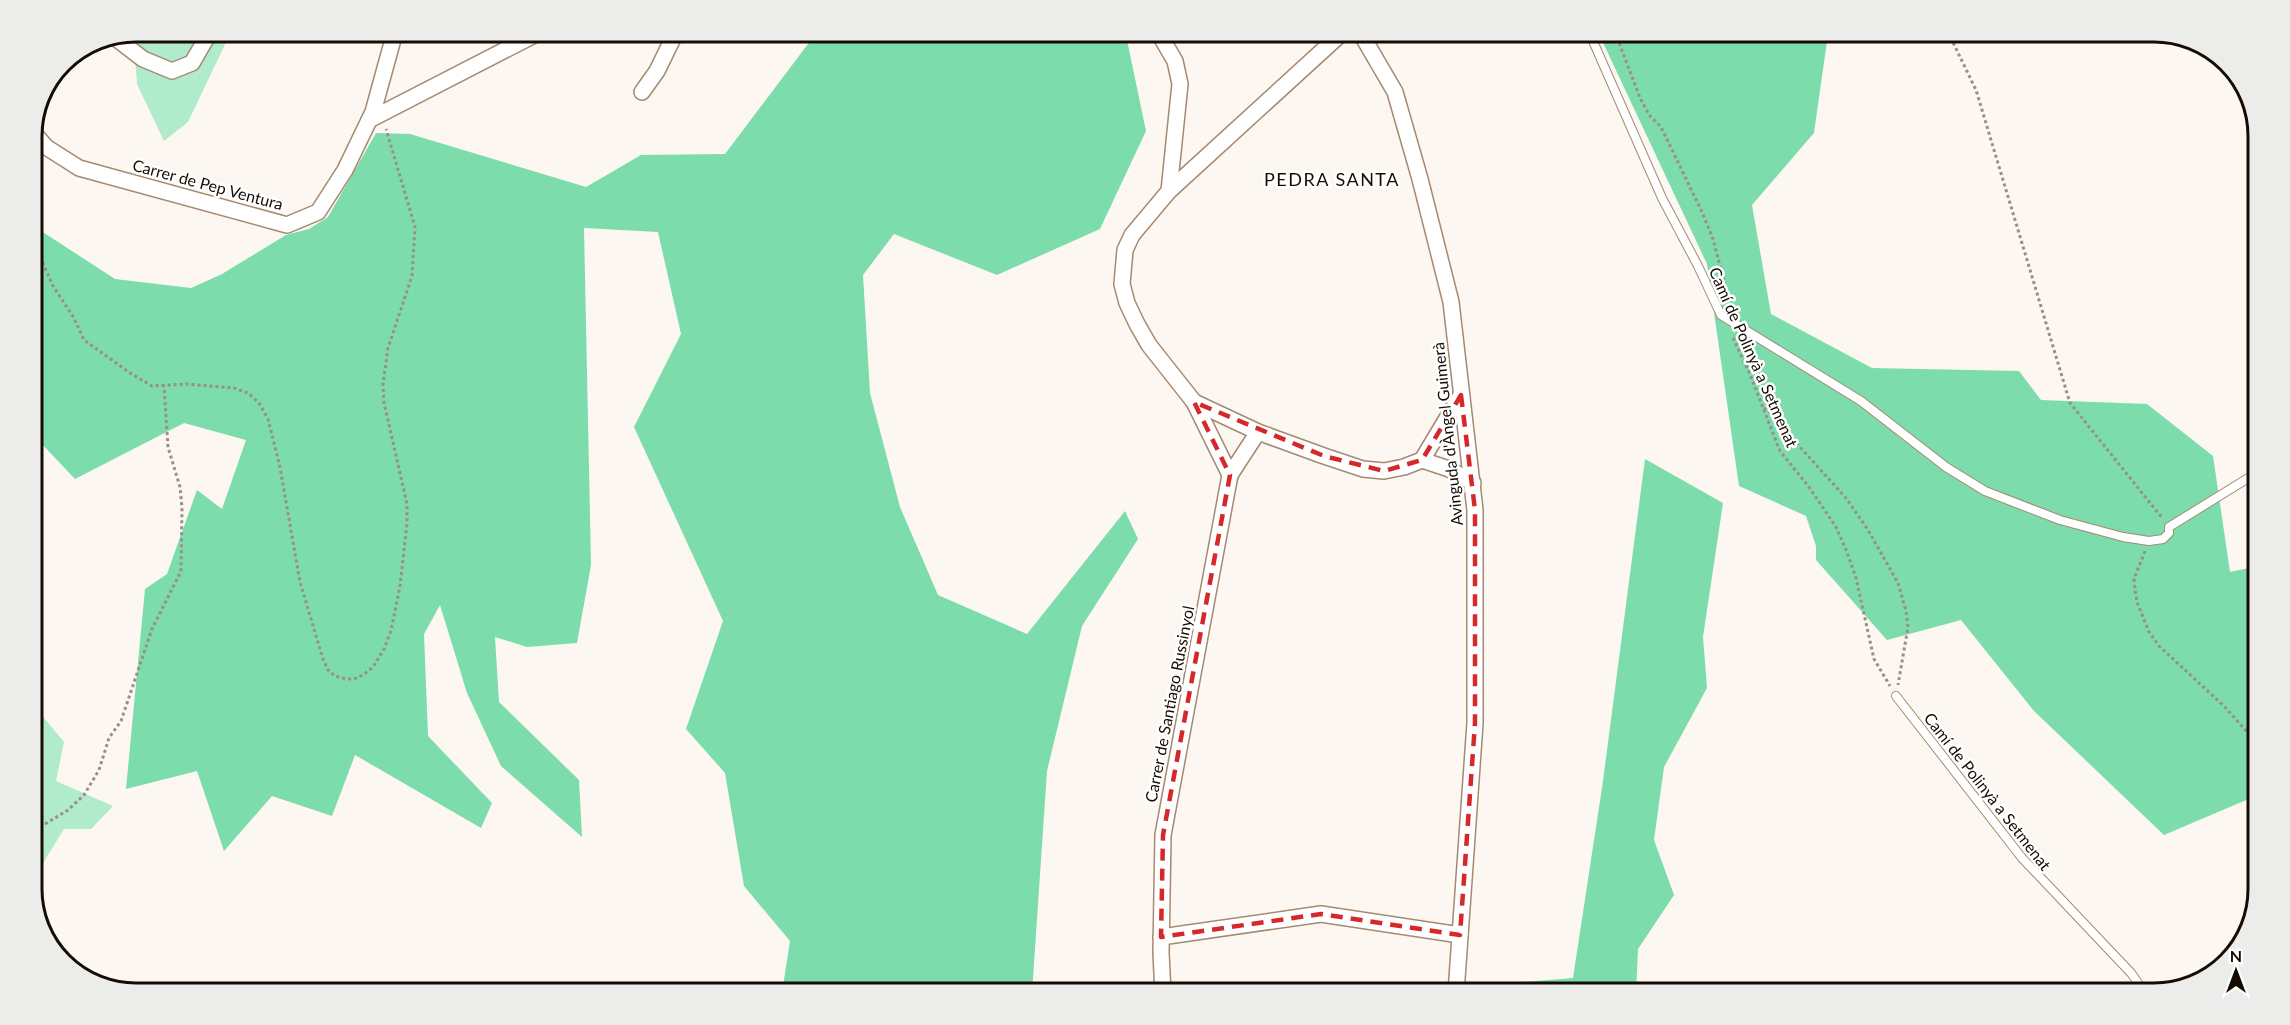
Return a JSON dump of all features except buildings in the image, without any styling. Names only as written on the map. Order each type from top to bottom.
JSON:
[{"type":"street","points":[[122,44],[142,59],[172,71],[192,63],[204,42]]},
{"type":"street","name":"Carrer de Pep Ventura","points":[[42,142],[79,168],[288,225],[318,212],[345,170],[369,120],[392,42]]},
{"type":"street","points":[[369,120],[521,42]]},
{"type":"street","points":[[642,92],[657,71],[671,42]]},
{"type":"street","points":[[1164,42],[1175,61],[1180,84],[1169,191]]},
{"type":"street","points":[[1230,475],[1194,402],[1145,338],[1127,303],[1122,284],[1125,250],[1132,235],[1169,191],[1332,42]]},
{"type":"street","name":"Avinguda d'Àngel Guimerà","points":[[1366,42],[1395,92],[1451,302],[1473,483],[1475,723],[1457,983]]},
{"type":"street","points":[[1194,402],[1258,432],[1324,456],[1374,470],[1395,470],[1422,460],[1461,395]]},
{"type":"street","name":"Carrer de Santiago Russinyol","points":[[1163,983],[1163,835],[1230,475],[1258,432]]},
{"type":"street","points":[[1422,460],[1449,469],[1473,483]]},
{"type":"street","points":[[1161,937],[1321,914],[1460,935]]},
{"type":"lane","name":"Camí de Polinyà a Setmenat","points":[[1593,42],[1662,198],[1721,315]]},
{"type":"lane","points":[[1721,315],[1861,401],[1946,467],[1985,491],[2060,520],[2123,537],[2149,541],[2163,539],[2169,533],[2169,527],[2248,478]]},
{"type":"lane","name":"Camí de Polinyà a Setmenat","points":[[1896,696],[2022,858],[2138,983]]},
{"type":"path","points":[[1619,42],[1640,98],[1649,115],[1660,127],[1713,239],[1726,289],[1721,315]]},
{"type":"path","points":[[1953,42],[1976,90],[2070,403],[2169,527]]},
{"type":"path","points":[[42,261],[53,286],[74,318],[84,340],[130,373],[152,386],[186,384],[234,388],[248,393],[259,403],[268,419],[300,582],[323,659],[328,670],[335,676],[354,679],[373,667],[391,631],[400,585],[407,523],[407,504],[384,403],[383,384],[388,348],[412,276],[415,227],[389,143],[383,113]]},
{"type":"path","name":"Camí de Polinyà a Setmenat","points":[[1721,315],[1749,372],[1780,451],[1809,487],[1836,527],[1856,578],[1874,659],[1896,696]]},
{"type":"path","points":[[42,826],[68,810],[84,795],[99,770],[109,738],[120,721],[142,654],[181,571],[182,508],[180,487],[168,447],[164,386]]},
{"type":"path","points":[[1763,407],[1782,423],[1799,446],[1846,498],[1868,530],[1898,583],[1908,627],[1896,696]]},
{"type":"path","points":[[2149,541],[2134,579],[2137,602],[2149,632],[2159,646],[2225,707],[2248,733]]},
{"type":"highlighted area","points":[[1461,395],[1475,510],[1475,723],[1460,935],[1321,914],[1161,937],[1163,835],[1230,475],[1194,402],[1324,456],[1384,471],[1422,460]]},
{"type":"green space","points":[[134,42],[226,42],[188,122],[164,141],[137,84]]},
{"type":"green space","points":[[809,42],[1127,42],[1146,131],[1100,229],[997,275],[894,234],[863,275],[870,393],[900,507],[938,595],[1027,634],[1125,511],[1138,539],[1082,626],[1047,771],[1033,983],[784,983],[790,941],[744,886],[725,773],[686,729],[723,621],[634,427],[681,334],[658,232],[584,228],[591,565],[577,643],[527,647],[495,637],[499,702],[579,780],[582,837],[501,766],[467,693],[440,605],[424,634],[428,736],[492,803],[481,828],[355,755],[332,816],[272,796],[224,851],[197,771],[126,789],[145,589],[167,574],[197,490],[222,509],[246,440],[184,423],[75,479],[42,444],[42,232],[115,279],[191,288],[222,274],[286,235],[309,229],[328,217],[376,133],[410,134],[586,187],[641,155],[725,154]]},
{"type":"green space","points":[[1603,42],[1827,42],[1814,133],[1752,205],[1771,314],[1872,368],[2019,371],[2041,400],[2147,404],[2213,456],[2230,572],[2248,568],[2248,799],[2164,835],[2034,711],[1961,620],[1887,640],[1816,560],[1816,546],[1806,516],[1739,486],[1707,264]]},
{"type":"green space","points":[[1645,459],[1723,503],[1703,637],[1707,688],[1664,767],[1654,840],[1674,895],[1638,949],[1636,983],[1512,983],[1573,978],[1603,781]]},
{"type":"green space","points":[[42,715],[64,742],[56,781],[113,806],[91,829],[64,829],[42,865]]},
{"type":"district","name":"PEDRA SANTA","points":[[1332,179]]}]
